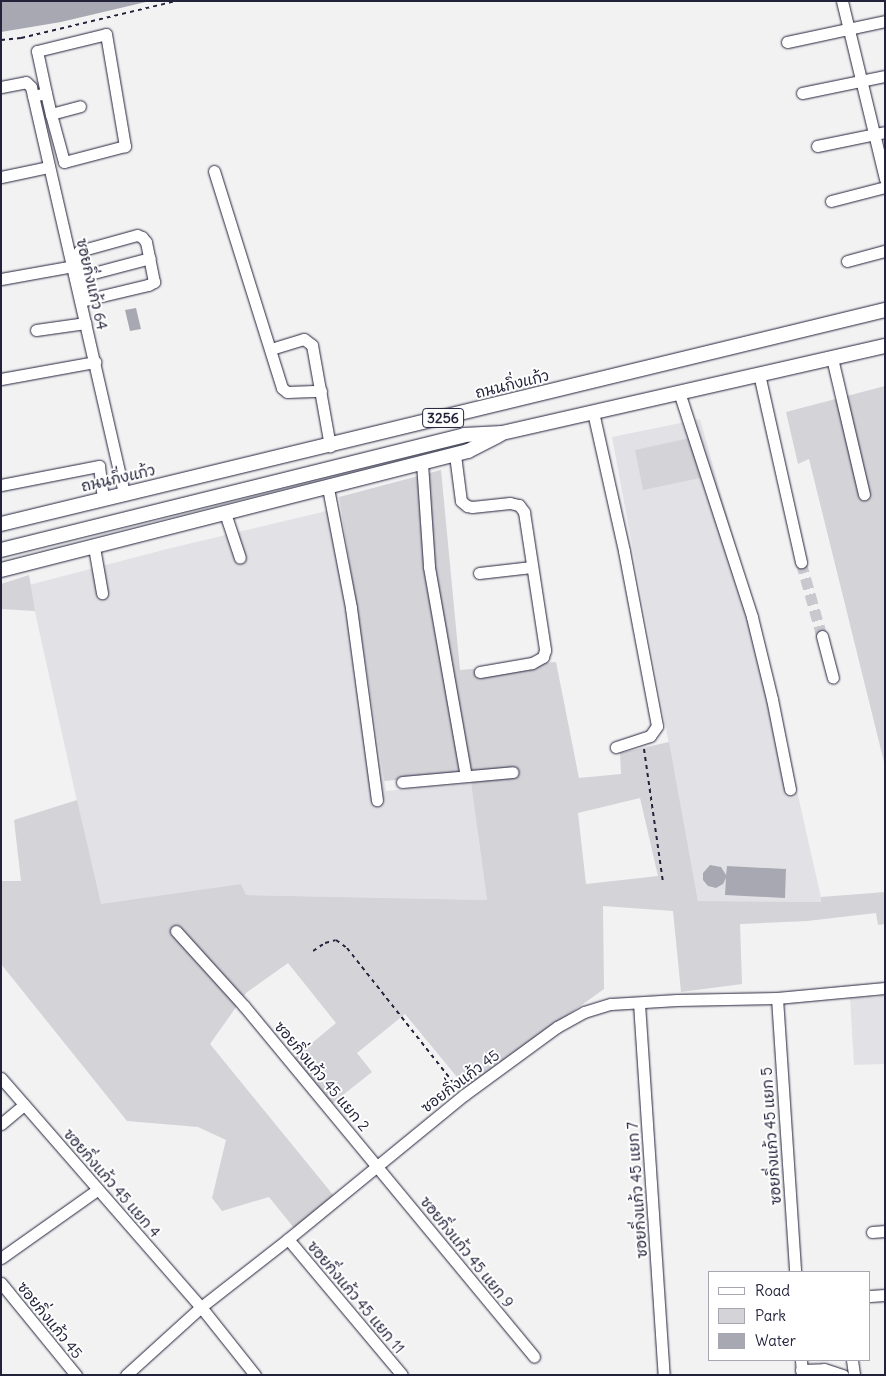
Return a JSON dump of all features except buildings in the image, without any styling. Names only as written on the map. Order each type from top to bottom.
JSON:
[{"type":"main road","name":"ถนนกิ่งแก้ว","points":[[1,524],[124,493],[330,446],[885,310]]},
{"type":"main road","name":"3256","points":[[1,550],[464,435],[502,433],[885,346]]},
{"type":"main road","name":"3256","points":[[1,570],[468,452],[502,433]]},
{"type":"street","points":[[842,1],[861,81],[879,133],[885,179]]},
{"type":"street","points":[[787,42],[885,21]]},
{"type":"street","points":[[106,34],[125,146],[64,162],[46,92],[37,51],[106,34]]},
{"type":"street","points":[[802,93],[885,76]]},
{"type":"street","name":"ซอยกิ่งแก้ว 64","points":[[1,87],[26,82],[29,84],[33,96],[72,266],[85,300],[86,323],[124,493]]},
{"type":"street","points":[[33,96],[46,92]]},
{"type":"street","points":[[52,114],[80,106]]},
{"type":"street","points":[[817,146],[879,133]]},
{"type":"street","points":[[1,177],[49,167]]},
{"type":"street","points":[[214,171],[284,391],[321,391]]},
{"type":"street","points":[[831,201],[885,187]]},
{"type":"street","points":[[137,235],[146,242],[154,282],[148,286],[85,300],[82,276],[77,255],[83,249],[137,235]]},
{"type":"street","points":[[847,261],[885,251]]},
{"type":"street","points":[[82,276],[150,258]]},
{"type":"street","points":[[1,279],[72,266]]},
{"type":"street","points":[[36,330],[86,323]]},
{"type":"street","points":[[271,349],[304,339],[309,340],[321,391],[330,446]]},
{"type":"street","points":[[832,358],[864,494]]},
{"type":"street","points":[[1,379],[95,362]]},
{"type":"street","points":[[759,374],[801,562]]},
{"type":"street","points":[[679,392],[752,617],[772,699],[790,789]]},
{"type":"street","points":[[593,412],[624,551],[657,726],[654,732],[616,747]]},
{"type":"street","points":[[455,455],[461,501],[467,506],[510,503],[519,505],[524,512],[545,650],[543,657],[532,663],[480,672]]},
{"type":"street","points":[[422,463],[429,567],[466,776]]},
{"type":"street","points":[[1,485],[100,466],[103,498]]},
{"type":"street","points":[[328,488],[351,608],[377,800]]},
{"type":"street","points":[[225,513],[240,558]]},
{"type":"street","points":[[94,547],[102,593]]},
{"type":"street","points":[[479,573],[532,567]]},
{"type":"street","points":[[822,636],[833,678]]},
{"type":"street","points":[[402,782],[513,772]]},
{"type":"street","name":"ซอยกิ่งแก้ว 45 แยก 2","points":[[176,930],[244,1006],[377,1165]]},
{"type":"street","name":"ซอยกิ่งแก้ว 45","points":[[126,1375],[201,1306],[288,1239],[464,1095],[557,1027],[584,1012],[611,1004],[677,1000],[777,998],[885,988]]},
{"type":"street","name":"ซอยกิ่งแก้ว 45 แยก 5","points":[[777,998],[795,1271]]},
{"type":"street","name":"ซอยกิ่งแก้ว 45 แยก 7","points":[[639,1003],[664,1375]]},
{"type":"street","name":"ซอยกิ่งแก้ว 45 แยก 4","points":[[1,1078],[97,1190],[201,1306],[254,1375]]},
{"type":"street","points":[[1,1124],[24,1105]]},
{"type":"street","name":"ซอยกิ่งแก้ว 45 แยก 9","points":[[377,1165],[534,1357]]},
{"type":"street","points":[[1,1258],[97,1190]]},
{"type":"street","points":[[872,1232],[885,1232]]},
{"type":"street","name":"ซอยกิ่งแก้ว 45 แยก 11","points":[[288,1239],[402,1375]]},
{"type":"street","name":"ซอยกิ่งแก้ว 45","points":[[1,1284],[76,1375]]},
{"type":"street","points":[[871,1296],[885,1295]]},
{"type":"street","points":[[852,1361],[854,1375]]},
{"type":"street","points":[[801,1368],[824,1364],[843,1375]]},
{"type":"path","points":[[1,40],[40,34],[176,1]]},
{"type":"path","points":[[642,738],[663,883]]},
{"type":"path","points":[[313,952],[325,942],[336,940],[347,948],[464,1095]]},
{"type":"shaded area","points":[[700,419],[765,649],[822,902],[698,901],[612,437]]},
{"type":"shaded area","points":[[339,508],[386,791],[471,783],[487,900],[245,895],[241,884],[100,905],[29,585],[167,549]]},
{"type":"shaded area","points":[[885,996],[885,1064],[854,1065],[850,998]]},
{"type":"green space","points":[[885,386],[885,766],[809,459],[798,464],[786,412]]},
{"type":"green space","points":[[690,438],[700,478],[643,490],[635,450]]},
{"type":"green space","points":[[441,470],[460,670],[556,662],[579,778],[621,774],[620,753],[669,742],[698,901],[821,902],[821,897],[885,892],[885,924],[878,925],[876,913],[807,921],[740,924],[742,984],[681,992],[673,911],[603,906],[604,989],[466,1088],[405,1014],[357,1053],[372,1072],[329,1106],[293,1059],[336,1023],[288,963],[246,993],[210,1044],[334,1196],[294,1228],[269,1197],[222,1211],[212,1198],[226,1140],[198,1127],[127,1121],[1,964],[1,881],[21,881],[14,820],[77,800],[101,904],[241,884],[246,895],[487,900],[471,783],[475,774],[384,781],[339,497]],"holes":[[[640,798],[658,876],[586,884],[578,813]]]},
{"type":"green space","points":[[29,575],[35,611],[1,609],[1,584]]},
{"type":"water","points":[[1,1],[150,1],[61,22],[1,32]]},
{"type":"water","points":[[136,308],[141,329],[130,331],[125,310]]},
{"type":"water","points":[[710,865],[721,867],[726,875],[727,866],[786,869],[785,898],[725,895],[726,878],[723,884],[716,888],[708,886],[703,880],[703,873]]},
{"type":"tunnel","points":[[801,562],[822,636]]}]
